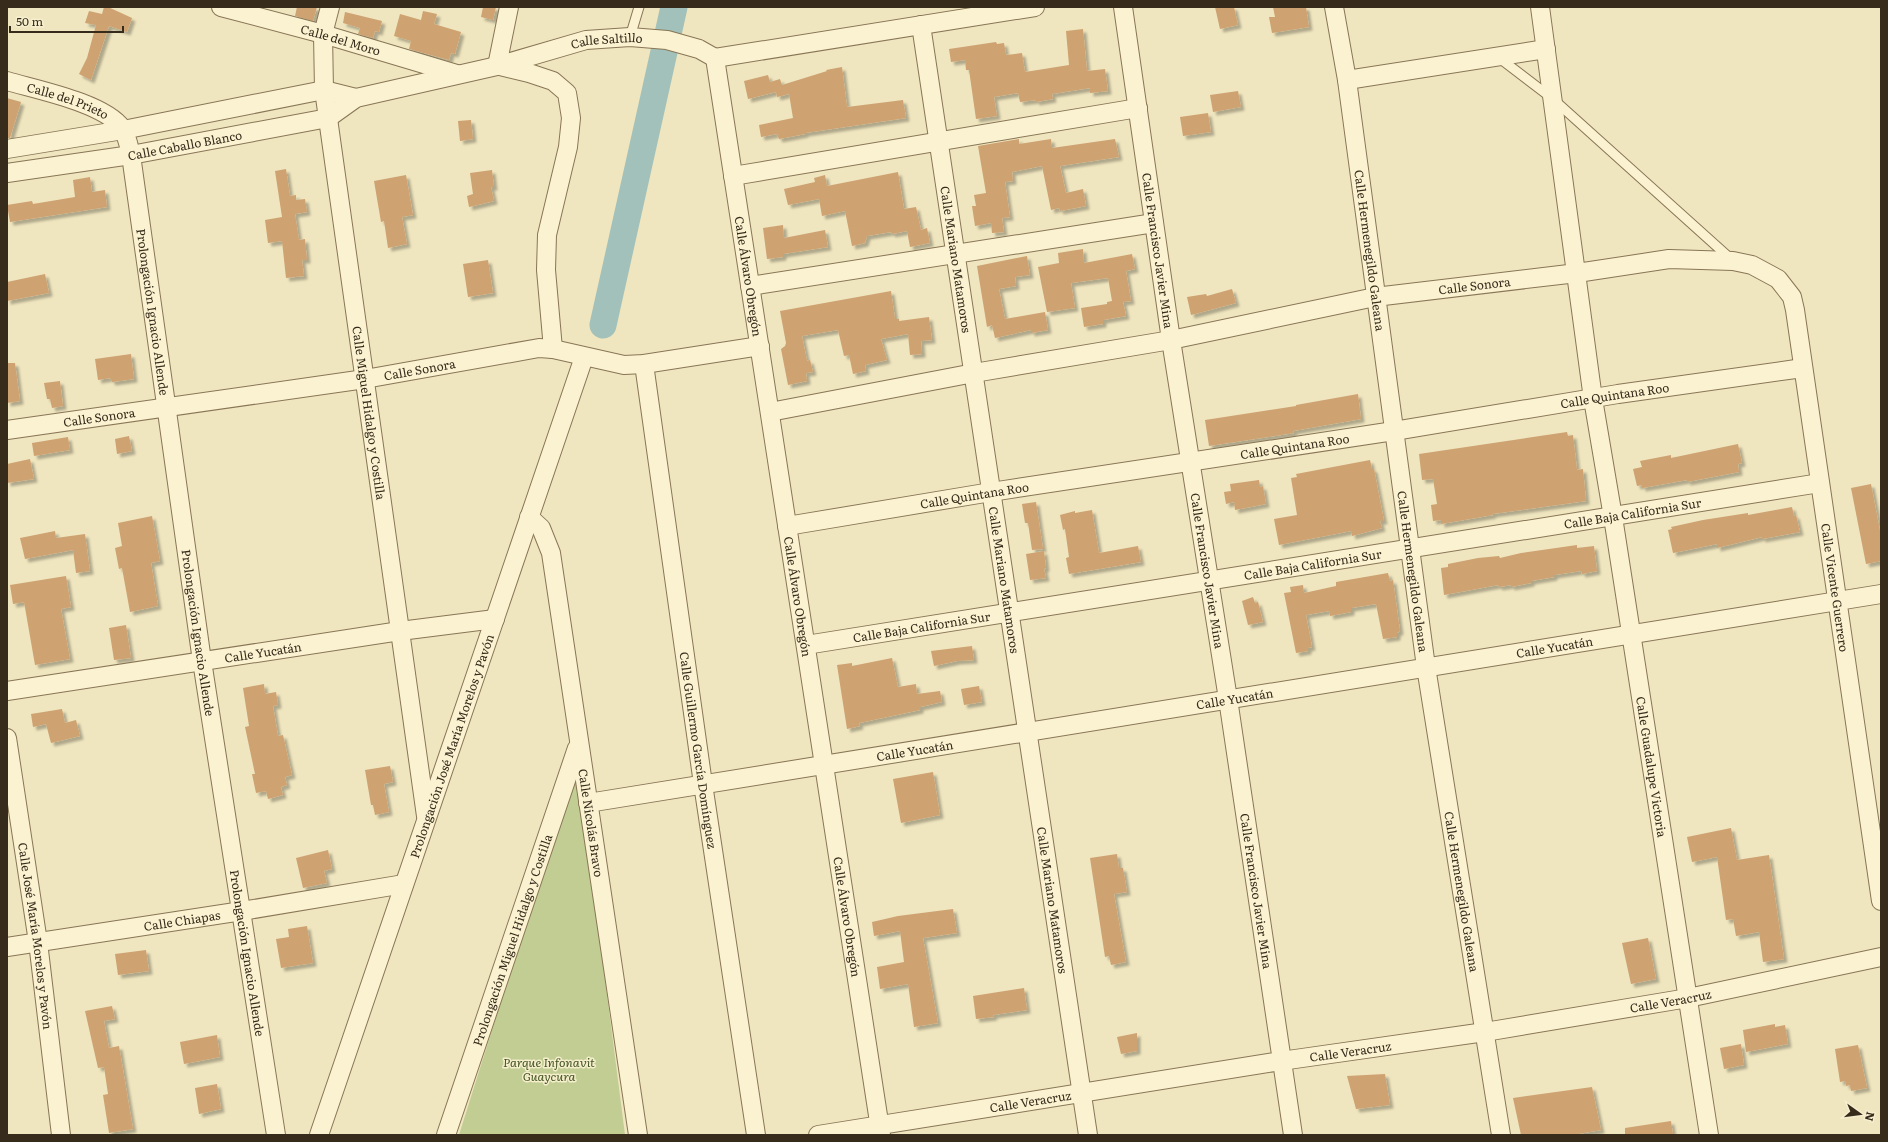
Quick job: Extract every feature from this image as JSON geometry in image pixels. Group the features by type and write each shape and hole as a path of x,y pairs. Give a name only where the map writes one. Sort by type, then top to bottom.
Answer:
{"street":[{"name":"Calle del Moro","path":"221,7 323,34 460,75"},
{"name":"Calle Miguel Hidalgo y Costilla","path":"330,7 323,34 324,90 426,820"},
{"path":"509,7 497,66 529,73 553,81 568,92 571,118 568,147 547,235 546,270 553,349"},
{"path":"715,58 1035,7"},
{"name":"Calle Francisco Javier Mina","path":"1123,7 1171,340 1228,699 1293,1135"},
{"name":"Calle Hermenegildo Galeana","path":"1334,7 1347,80 1426,667 1501,1135"},
{"name":"Calle Guadalupe Victoria","path":"1540,7 1593,399 1613,517 1630,635 1709,1135"},
{"name":"Calle Mariano Matamoros","path":"921,25 1088,1135"},
{"name":"Calle Saltillo","path":"497,66 586,40 630,37 667,40 699,49 715,58"},
{"path":"1347,80 1546,49"},
{"name":"Calle Álvaro Obregón","path":"715,58 880,1130"},
{"name":"Calle Caballo Blanco","path":"7,173 131,155 328,118 356,98 497,66"},
{"name":"Calle del Prieto","path":"7,81 88,106 111,116 123,130"},
{"name":"Calle Caballo Blanco","path":"7,150 123,130 324,90 356,98"},
{"path":"733,176 1138,108"},
{"name":"Prolongación Ignacio Allende","path":"123,130 131,155 202,661 276,1135"},
{"path":"750,286 1154,223"},
{"name":"Calle Sonora","path":"770,412 974,373 1171,340 1375,296 1577,273 1669,259 1733,261 1752,265 1778,279"},
{"name":"Calle Vicente Guerrero","path":"1778,279 1792,297 1795,310 1881,901"},
{"name":"Calle Sonora","path":"7,430 365,379 539,348 553,349 624,365 644,364 760,346"},
{"name":"Prolongación José María Morelos y Pavón","path":"319,1135 584,357"},
{"name":"Calle Guillermo García Domínguez","path":"644,364 703,784 756,1135"},
{"name":"Calle Quintana Roo","path":"787,526 992,492 1394,431 1618,394 1803,368"},
{"name":"Calle Baja California Sur","path":"806,645 1820,483"},
{"name":"Calle Nicolás Bravo","path":"529,517 541,528 551,553 578,744 638,1135"},
{"name":"Calle Yucatán","path":"588,803 1881,594"},
{"name":"Calle Yucatán","path":"7,691 400,631 495,619"},
{"name":"Calle José María Morelos y Pavón","path":"7,738 38,942 61,1135"},
{"name":"Prolongación Miguel Hidalgo y Costilla","path":"446,1135 578,744"},
{"name":"Calle Chiapas","path":"7,947 242,911 404,884"},
{"name":"Calle Veracruz","path":"818,1135 880,1130 1082,1094 1281,1061 1485,1032 1688,998 1881,957"}],"lane":[{"path":"630,37 639,7"},
{"path":"1497,57 1553,99 1733,261"}],"green space":[{"name":"Parque Infonavit Guaycura","path":"577,760 625,1135 459,1135"}],"building":[{"path":"104,7 108,7 132,18 127,32 109,26 91,80 79,74 87,58 96,25 85,23 89,11 102,14"},
{"path":"297,7 317,7 313,21 295,16"},
{"path":"483,7 496,7 493,20 481,17"},
{"path":"1215,7 1234,7 1238,25 1220,29"},
{"path":"1273,7 1306,7 1309,27 1272,33 1269,17 1275,17"},
{"path":"423,11 437,14 434,24 461,32 455,54 451,53 449,60 409,49 411,41 394,36 400,14 421,20"},
{"path":"345,12 382,21 379,32 375,31 373,38 358,34 360,28 343,23"},
{"path":"1083,29 1087,71 1105,69 1108,91 1090,93 1090,88 1052,94 1053,99 1036,102 1036,100 1020,102 1018,93 994,97 997,116 976,119 969,70 966,70 965,60 951,62 949,49 996,42 997,44 1004,43 1006,55 1022,53 1025,72 1069,65 1066,31"},
{"path":"842,67 847,107 903,100 906,118 805,133 779,139 777,134 761,137 759,125 793,118 789,94 777,97 776,92 748,99 744,81 768,75 770,82 780,79 782,85 827,71 826,70"},
{"path":"1238,91 1241,107 1213,112 1210,95"},
{"path":"7,98 21,102 10,138 7,138"},
{"path":"1208,113 1211,132 1183,136 1180,117"},
{"path":"471,120 473,139 460,141 458,121"},
{"path":"1019,139 1019,144 1051,139 1052,148 1115,139 1119,157 1060,166 1066,193 1083,189 1086,206 1060,211 1059,208 1051,210 1042,166 1012,172 1013,181 1005,182 1010,217 1002,218 1004,232 992,233 991,223 975,226 972,206 976,206 974,195 986,193 978,146"},
{"path":"286,169 290,196 296,195 296,200 305,199 307,212 295,214 299,240 305,239 307,260 302,260 304,276 286,278 282,241 268,243 265,220 282,217 275,171"},
{"path":"492,170 494,187 491,187 494,201 469,207 467,196 473,194 470,173"},
{"path":"898,172 904,209 916,207 921,230 927,228 930,243 910,247 907,231 867,236 865,243 852,246 845,211 822,216 819,199 788,205 784,189 815,182 814,178 825,175 827,186"},
{"path":"406,175 413,215 402,217 407,244 388,248 384,221 381,222 374,181"},
{"path":"90,177 92,192 105,190 107,207 10,222 7,205 32,201 33,204 75,197 73,180"},
{"path":"783,225 784,238 825,230 828,247 783,254 783,257 767,259 763,228"},
{"path":"1083,249 1084,263 1132,254 1135,269 1126,271 1131,301 1123,302 1126,316 1103,320 1103,324 1084,327 1081,308 1107,304 1107,302 1112,301 1108,278 1071,283 1075,308 1047,312 1038,267 1059,263 1058,253"},
{"path":"1027,256 1030,275 1015,277 1016,286 999,289 1005,319 1045,312 1048,330 1031,333 1031,330 995,338 992,325 987,327 977,266"},
{"path":"488,260 493,293 468,297 463,264"},
{"path":"45,274 49,293 7,301 7,282"},
{"path":"1232,289 1236,303 1191,315 1187,297 1206,294 1207,296"},
{"path":"891,291 895,319 899,319 899,321 929,317 932,340 921,341 922,354 910,355 908,334 881,339 887,360 865,365 866,371 853,374 849,355 844,356 838,330 802,336 807,361 810,360 813,372 806,373 807,381 788,385 781,349 786,343 780,311"},
{"path":"131,354 134,379 112,382 110,378 98,380 95,359"},
{"path":"7,363 15,363 20,401 7,403"},
{"path":"60,381 63,406 52,408 50,399 47,399 44,383"},
{"path":"1358,394 1361,419 1293,431 1294,433 1209,446 1205,420 1296,406"},
{"path":"1567,432 1568,436 1573,435 1577,470 1583,469 1586,501 1492,514 1493,515 1441,524 1441,520 1433,521 1431,505 1437,504 1433,479 1422,480 1419,454"},
{"path":"129,436 132,451 117,454 115,439"},
{"path":"68,437 70,450 34,456 32,443"},
{"path":"1738,444 1742,463 1738,464 1739,472 1687,482 1687,480 1642,488 1642,485 1637,486 1633,469 1642,467 1640,461 1671,455 1671,458"},
{"path":"30,459 34,479 7,483 7,464"},
{"path":"1370,460 1372,469 1374,469 1384,521 1380,521 1382,528 1352,536 1351,531 1279,545 1274,519 1297,515 1291,478 1297,477 1296,474"},
{"path":"1259,480 1260,487 1263,486 1266,504 1235,510 1234,502 1226,504 1224,492 1231,491 1230,484"},
{"path":"1871,484 1881,536 1881,561 1866,564 1851,488"},
{"path":"1036,502 1043,549 1032,550 1028,523 1025,523 1022,504"},
{"path":"1792,507 1794,516 1796,515 1800,532 1762,539 1762,537 1717,548 1717,544 1673,553 1668,530 1672,529 1671,527 1703,520 1748,513 1748,515"},
{"path":"1092,510 1099,553 1138,546 1141,562 1069,574 1066,558 1069,557 1065,529 1063,530 1060,515 1075,511 1075,513"},
{"path":"152,516 160,561 151,563 158,606 130,612 122,568 119,569 115,548 122,546 118,523"},
{"path":"55,531 56,538 85,534 90,571 76,573 73,550 25,559 20,538"},
{"path":"1577,545 1577,548 1594,546 1597,571 1582,574 1581,571 1554,575 1554,577 1531,581 1531,583 1511,587 1511,585 1499,587 1498,585 1444,595 1441,568 1448,567 1448,564 1478,558 1499,556 1500,558 1521,553"},
{"path":"1044,551 1046,568 1044,569 1046,578 1030,580 1026,554"},
{"path":"1388,573 1390,581 1393,580 1400,631 1397,633 1397,637 1383,639 1376,604 1351,608 1351,612 1330,616 1329,611 1306,615 1312,647 1308,648 1308,651 1296,653 1284,593 1291,592 1290,587 1303,585 1304,593 1336,586 1336,582"},
{"path":"66,576 71,607 61,609 70,659 35,665 24,602 13,604 10,585"},
{"path":"1253,597 1255,603 1258,602 1263,622 1248,625 1242,601"},
{"path":"126,625 131,658 114,660 109,628"},
{"path":"972,646 974,660 957,661 934,666 931,651"},
{"path":"892,658 898,687 916,684 917,694 940,691 942,702 920,707 920,710 859,723 860,726 847,729 837,665 852,663 852,666"},
{"path":"264,684 265,694 276,692 278,705 273,706 278,736 283,735 292,775 285,777 287,785 281,787 283,795 268,799 266,791 256,793 252,774 255,774 245,727 249,726 243,688"},
{"path":"979,686 982,702 964,705 961,689"},
{"path":"62,709 65,723 76,720 80,736 51,743 46,724 33,727 31,714"},
{"path":"390,766 393,782 384,784 389,812 375,815 373,805 371,805 365,770"},
{"path":"933,772 940,815 901,823 893,779"},
{"path":"1731,828 1737,860 1769,855 1784,959 1763,962 1759,932 1736,936 1733,919 1726,920 1717,857 1692,862 1687,837"},
{"path":"328,850 332,869 324,871 327,883 303,888 296,858"},
{"path":"1117,854 1119,868 1123,868 1127,892 1114,894 1126,962 1111,965 1109,956 1105,957 1090,858"},
{"path":"953,909 957,933 923,938 938,1023 914,1027 908,984 880,989 877,967 904,962 900,931 874,936 872,922 898,916"},
{"path":"307,926 313,963 281,968 276,939 289,937 288,929"},
{"path":"1648,938 1656,979 1631,984 1622,943"},
{"path":"146,950 149,971 118,975 115,954"},
{"path":"1024,988 1027,1010 976,1019 973,996"},
{"path":"112,1006 115,1019 104,1021 109,1048 119,1046 133,1129 109,1133 103,1095 108,1094 104,1067 98,1068 85,1011"},
{"path":"1775,1024 1775,1027 1785,1025 1788,1044 1746,1052 1743,1030"},
{"path":"1137,1033 1137,1051 1121,1054 1117,1037"},
{"path":"217,1035 220,1057 184,1064 180,1042"},
{"path":"1741,1044 1744,1065 1724,1069 1720,1048"},
{"path":"1858,1045 1867,1088 1851,1091 1850,1085 1846,1086 1845,1081 1840,1082 1835,1049"},
{"path":"1385,1074 1390,1105 1356,1109 1347,1076"},
{"path":"217,1084 221,1109 199,1114 195,1088"},
{"path":"1592,1087 1601,1130 1572,1135 1521,1135 1513,1098"},
{"path":"1671,1121 1673,1135 1625,1135 1625,1128"}],"waterway":[{"path":"603,325 674,7"}]}
